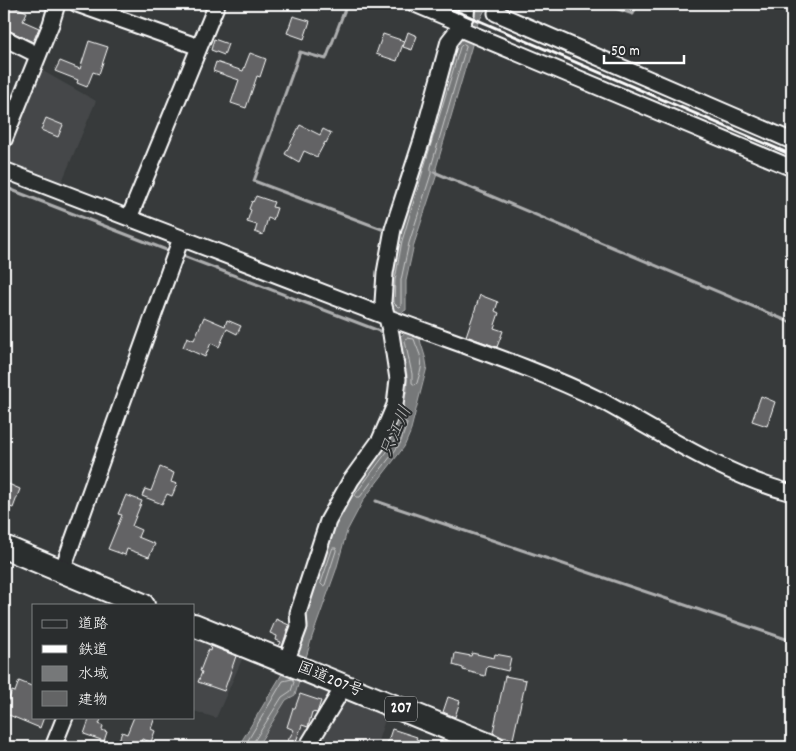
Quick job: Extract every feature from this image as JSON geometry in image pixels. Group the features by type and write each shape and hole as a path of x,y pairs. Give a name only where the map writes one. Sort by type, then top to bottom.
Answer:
{"highway":[{"path":"4,547 62,571 108,598 137,604"},
{"name":"国道207号","path":"195,625 492,747"}],"street":[{"path":"4,140 51,24 57,4"},
{"path":"77,4 199,47"},
{"path":"129,218 217,4"},
{"path":"415,4 453,20 467,31 792,168"},
{"path":"467,4 467,31"},
{"path":"498,4 496,13 792,140"},
{"path":"286,662 299,627 298,613 328,521 351,480 380,440 395,405 398,379 391,334 391,318 383,302 385,273 392,233 422,140 449,41 467,31"},
{"path":"4,38 38,55"},
{"path":"4,170 585,392 711,462 775,489 792,493"},
{"path":"62,571 181,238"},
{"path":"307,747 344,686"},
{"path":"53,747 65,718"}],"shaded area":[{"path":"41,70 96,101 61,184 5,164"},
{"path":"195,634 244,655 216,718 195,711"},
{"path":"298,674 388,711 376,747 337,747 307,738 301,747 254,747"}],"water":[{"path":"475,4 488,4 477,25 478,28 472,36 472,45 436,168 437,174 414,244 406,281 406,310 397,315 389,306 390,279 397,240 456,43 467,36 469,23 472,23 474,17"},
{"name":"只江川","path":"405,333 419,335 427,367 410,433 404,447 364,499 347,531 295,695 286,700 257,747 238,747 282,674 288,675 334,525 352,489 391,438 407,390 407,375 399,337"}],"building":[{"path":"4,4 27,12 23,21 39,28 33,42 4,29"},
{"path":"293,16 310,21 304,39 287,33"},
{"path":"408,32 417,36 412,50 403,47"},
{"path":"383,34 404,41 397,61 376,54"},
{"path":"214,39 228,44 224,55 211,50"},
{"path":"89,41 108,47 99,74 93,72 87,87 77,83 78,80 55,71 60,61 80,69"},
{"path":"250,53 266,59 260,77 257,76 246,108 231,103 239,80 213,71 216,62 243,71"},
{"path":"46,118 63,125 58,137 41,130"},
{"path":"300,125 320,135 323,129 331,133 317,157 304,151 299,162 285,154"},
{"path":"256,196 274,202 272,207 277,208 273,220 268,218 263,235 255,232 257,225 247,222 251,210 249,209"},
{"path":"480,295 498,302 495,311 499,313 494,328 503,331 497,347 466,336"},
{"path":"204,317 225,326 227,320 241,326 237,334 227,329 219,347 211,343 205,357 183,347 187,337 194,340"},
{"path":"761,396 775,402 767,426 752,421"},
{"path":"160,467 174,473 171,482 177,484 172,496 167,494 162,504 142,496 145,489 151,491"},
{"path":"4,482 20,489 13,508 4,505"},
{"path":"126,495 142,501 132,526 141,530 138,537 155,544 149,557 127,549 125,555 108,549 122,515 118,514"},
{"path":"276,619 289,625 282,647 279,646 281,642 276,640 277,636 270,633"},
{"path":"211,646 236,656 224,691 198,682 202,672 200,671"},
{"path":"455,653 471,656 472,653 494,658 495,654 511,657 508,671 487,666 485,676 453,665"},
{"path":"505,676 526,680 513,739 501,737 493,732"},
{"path":"19,681 32,686 32,718 44,718 40,728 4,713 12,691 15,692"},
{"path":"300,694 321,701 317,713 312,712 308,727 302,725 294,747 284,747 294,730 287,727"},
{"path":"448,697 460,701 455,717 443,712"},
{"path":"90,718 102,718 99,724 103,726 102,730 107,732 104,741 84,734"},
{"path":"134,718 155,718 151,729 155,731 151,742 142,739 139,747 119,740 122,732 127,734"},
{"path":"392,729 435,745 434,747 396,747 387,744"}],"waterway":[{"path":"347,4 326,59 300,52 254,181 387,231"},
{"path":"603,4 633,14 637,4"},
{"path":"434,172 792,323"},
{"path":"4,187 169,251"},
{"path":"183,256 382,332"},
{"path":"376,501 792,641"}],"railway":[{"path":"440,4 792,155"}]}
